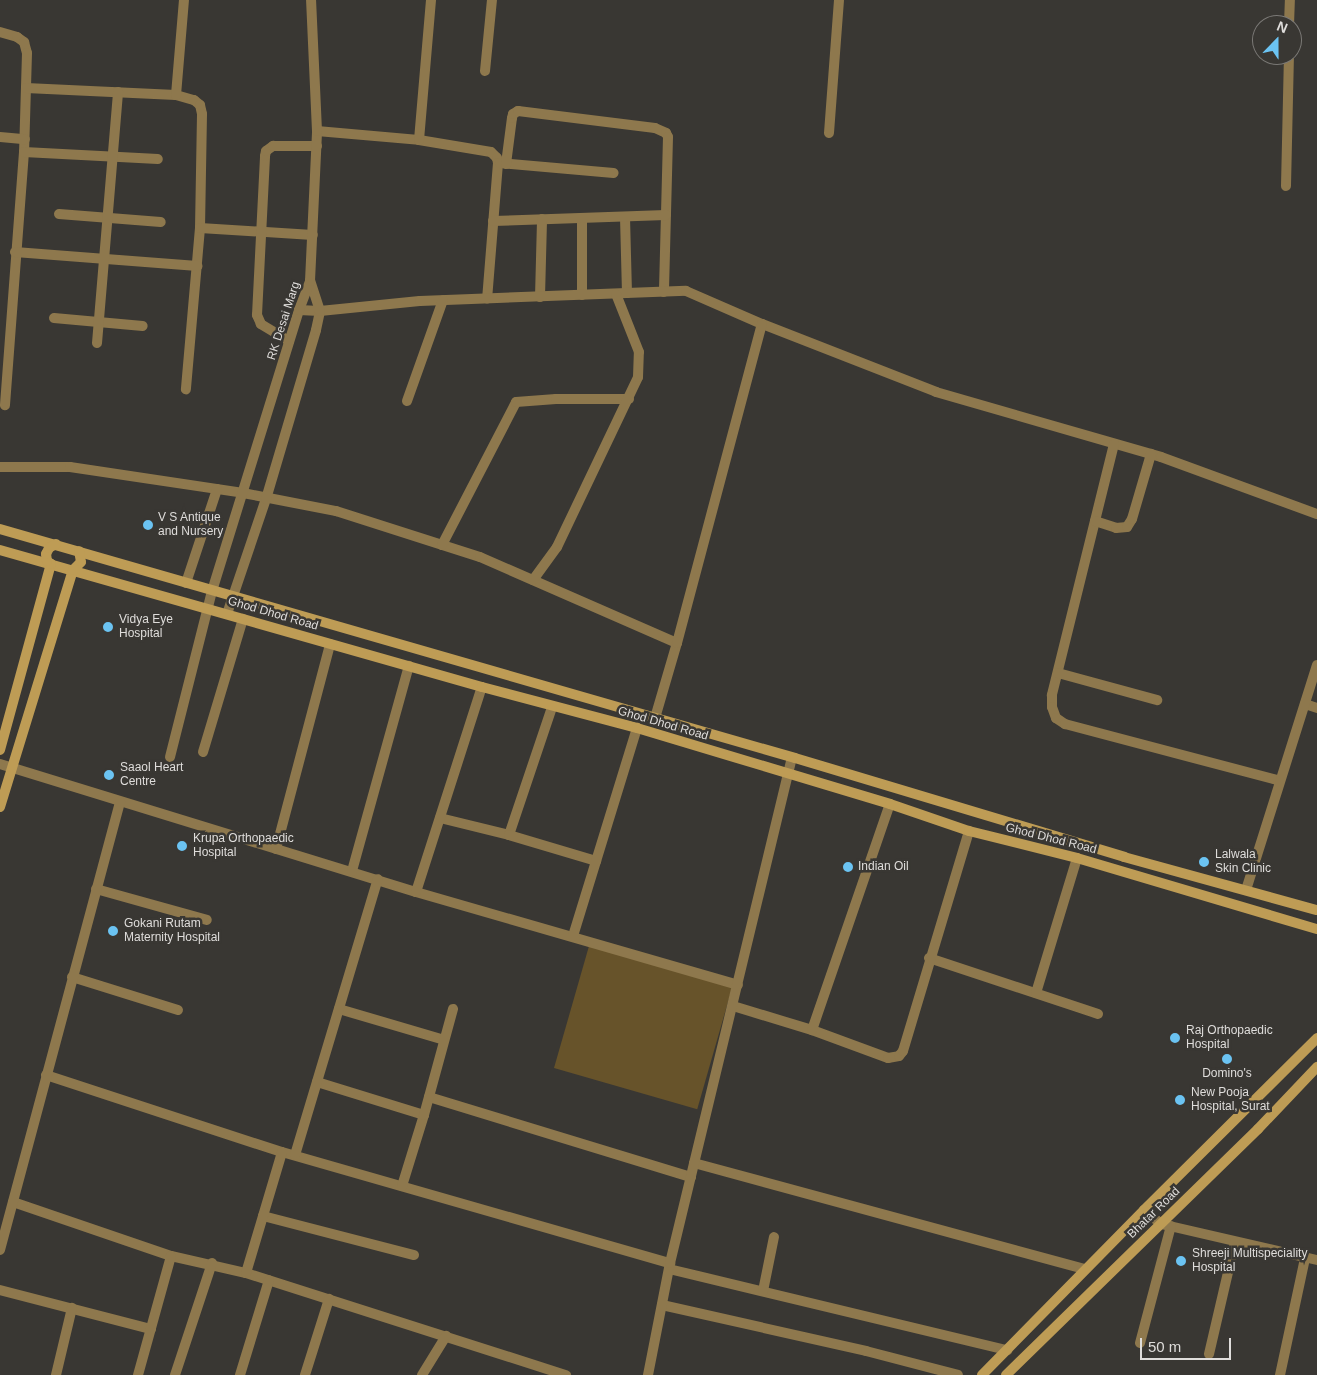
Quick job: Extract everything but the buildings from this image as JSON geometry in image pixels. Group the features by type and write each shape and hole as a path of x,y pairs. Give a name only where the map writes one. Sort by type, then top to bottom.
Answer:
{"main road":[{"path":"0,529 56,544 232,598 792,757 1124,857 1317,910"},
{"path":"0,750 51,564 47,561 46,554 49,548 56,544"},
{"name":"Ghod Dhod Road","path":"0,550 552,707 637,728 890,804 968,831 1077,858 1317,929"},
{"path":"0,807 73,570 81,562 79,552"},
{"path":"982,1375 1317,1038"},
{"name":"Bhatar Road","path":"1006,1375 1166,1225 1317,1067"}],"street":[{"path":"176,95 184,0"},
{"name":"RK Desai Marg","path":"170,757 212,591 299,310 310,281 317,132 311,0"},
{"path":"419,140 431,0"},
{"path":"485,71 492,0"},
{"path":"829,133 840,0"},
{"path":"1289,15 1290,0"},
{"path":"0,32 18,37 27,47 25,139 5,405"},
{"path":"1286,186 1288,65"},
{"path":"26,88 176,95 194,100 200,104 202,114 200,228 186,389"},
{"path":"97,343 118,92"},
{"path":"487,298 493,221 502,164 513,114 518,111 656,128 666,133 668,137 664,292"},
{"path":"317,132 419,140 484,149 491,152 502,164 614,173"},
{"path":"0,137 25,139"},
{"path":"289,342 261,324 258,319 266,151 273,146 316,146"},
{"path":"24,152 158,159"},
{"path":"59,214 161,222"},
{"path":"493,221 666,215"},
{"path":"533,580 557,547 638,377 640,360 621,294 625,217"},
{"path":"582,218 582,295"},
{"path":"540,297 542,219"},
{"path":"200,228 312,234"},
{"path":"15,252 197,266"},
{"path":"227,614 266,499 320,311 310,281"},
{"path":"299,310 320,311 443,300 686,291 762,324 936,392 1151,454 1317,514"},
{"path":"407,401 443,300"},
{"path":"54,318 143,326"},
{"path":"655,718 677,643 762,324"},
{"path":"442,545 516,402 556,399 629,399"},
{"path":"1114,444 1052,694 1052,707 1056,718 1065,724 1280,781"},
{"path":"1095,521 1116,528 1127,527 1132,519 1151,454"},
{"path":"0,467 70,467 243,493 266,499 336,511 480,557 677,643"},
{"path":"186,583 217,489"},
{"path":"203,752 243,619"},
{"path":"276,849 330,644"},
{"path":"1246,890 1317,665"},
{"path":"352,871 409,666"},
{"path":"1058,673 1157,700"},
{"path":"416,892 482,687"},
{"path":"1304,704 1317,708"},
{"path":"509,835 552,707"},
{"path":"572,936 637,728"},
{"path":"648,1375 669,1266 792,757"},
{"path":"0,764 416,892 738,985"},
{"path":"0,1250 120,802"},
{"path":"812,1030 890,804"},
{"path":"440,818 509,835 596,862"},
{"path":"733,1006 812,1030 888,1058 899,1056 903,1051 968,831"},
{"path":"1036,993 1077,858"},
{"path":"295,1155 378,879"},
{"path":"96,888 207,920"},
{"path":"930,958 1098,1014"},
{"path":"72,977 178,1010"},
{"path":"402,1186 424,1116 453,1008"},
{"path":"339,1009 444,1040"},
{"path":"46,1074 282,1152 669,1266 763,1291 1007,1350"},
{"path":"317,1082 424,1116"},
{"path":"429,1097 691,1177"},
{"path":"246,1273 282,1152"},
{"path":"694,1163 1086,1269"},
{"path":"13,1202 171,1256 212,1263 246,1273 566,1375"},
{"path":"1144,1210 1166,1225 1317,1260"},
{"path":"263,1216 414,1255"},
{"path":"1140,1343 1166,1225"},
{"path":"763,1291 774,1236"},
{"path":"1209,1354 1235,1242"},
{"path":"138,1375 171,1256"},
{"path":"1280,1375 1305,1258"},
{"path":"175,1375 212,1263"},
{"path":"240,1375 269,1280"},
{"path":"0,1290 151,1329"},
{"path":"305,1375 329,1299"},
{"path":"662,1305 866,1351 958,1375"},
{"path":"56,1375 72,1308"},
{"path":"422,1375 446,1336"}],"shaded area":[{"path":"589,946 732,987 697,1109 554,1068"}],"place":[{"name":"V S Antique and Nursery","path":"148,525"},
{"name":"Vidya Eye Hospital","path":"108,627"},
{"name":"Saaol Heart Centre","path":"109,775"},
{"name":"Krupa Orthopaedic Hospital","path":"182,846"},
{"name":"Lalwala Skin Clinic","path":"1204,862"},
{"name":"Indian Oil","path":"848,867"},
{"name":"Gokani Rutam Maternity Hospital","path":"113,931"},
{"name":"Raj Orthopaedic Hospital","path":"1175,1038"},
{"name":"Domino's","path":"1227,1059"},
{"name":"New Pooja Hospital, Surat","path":"1180,1100"},
{"name":"Shreeji Multispeciality Hospital","path":"1181,1261"}]}
